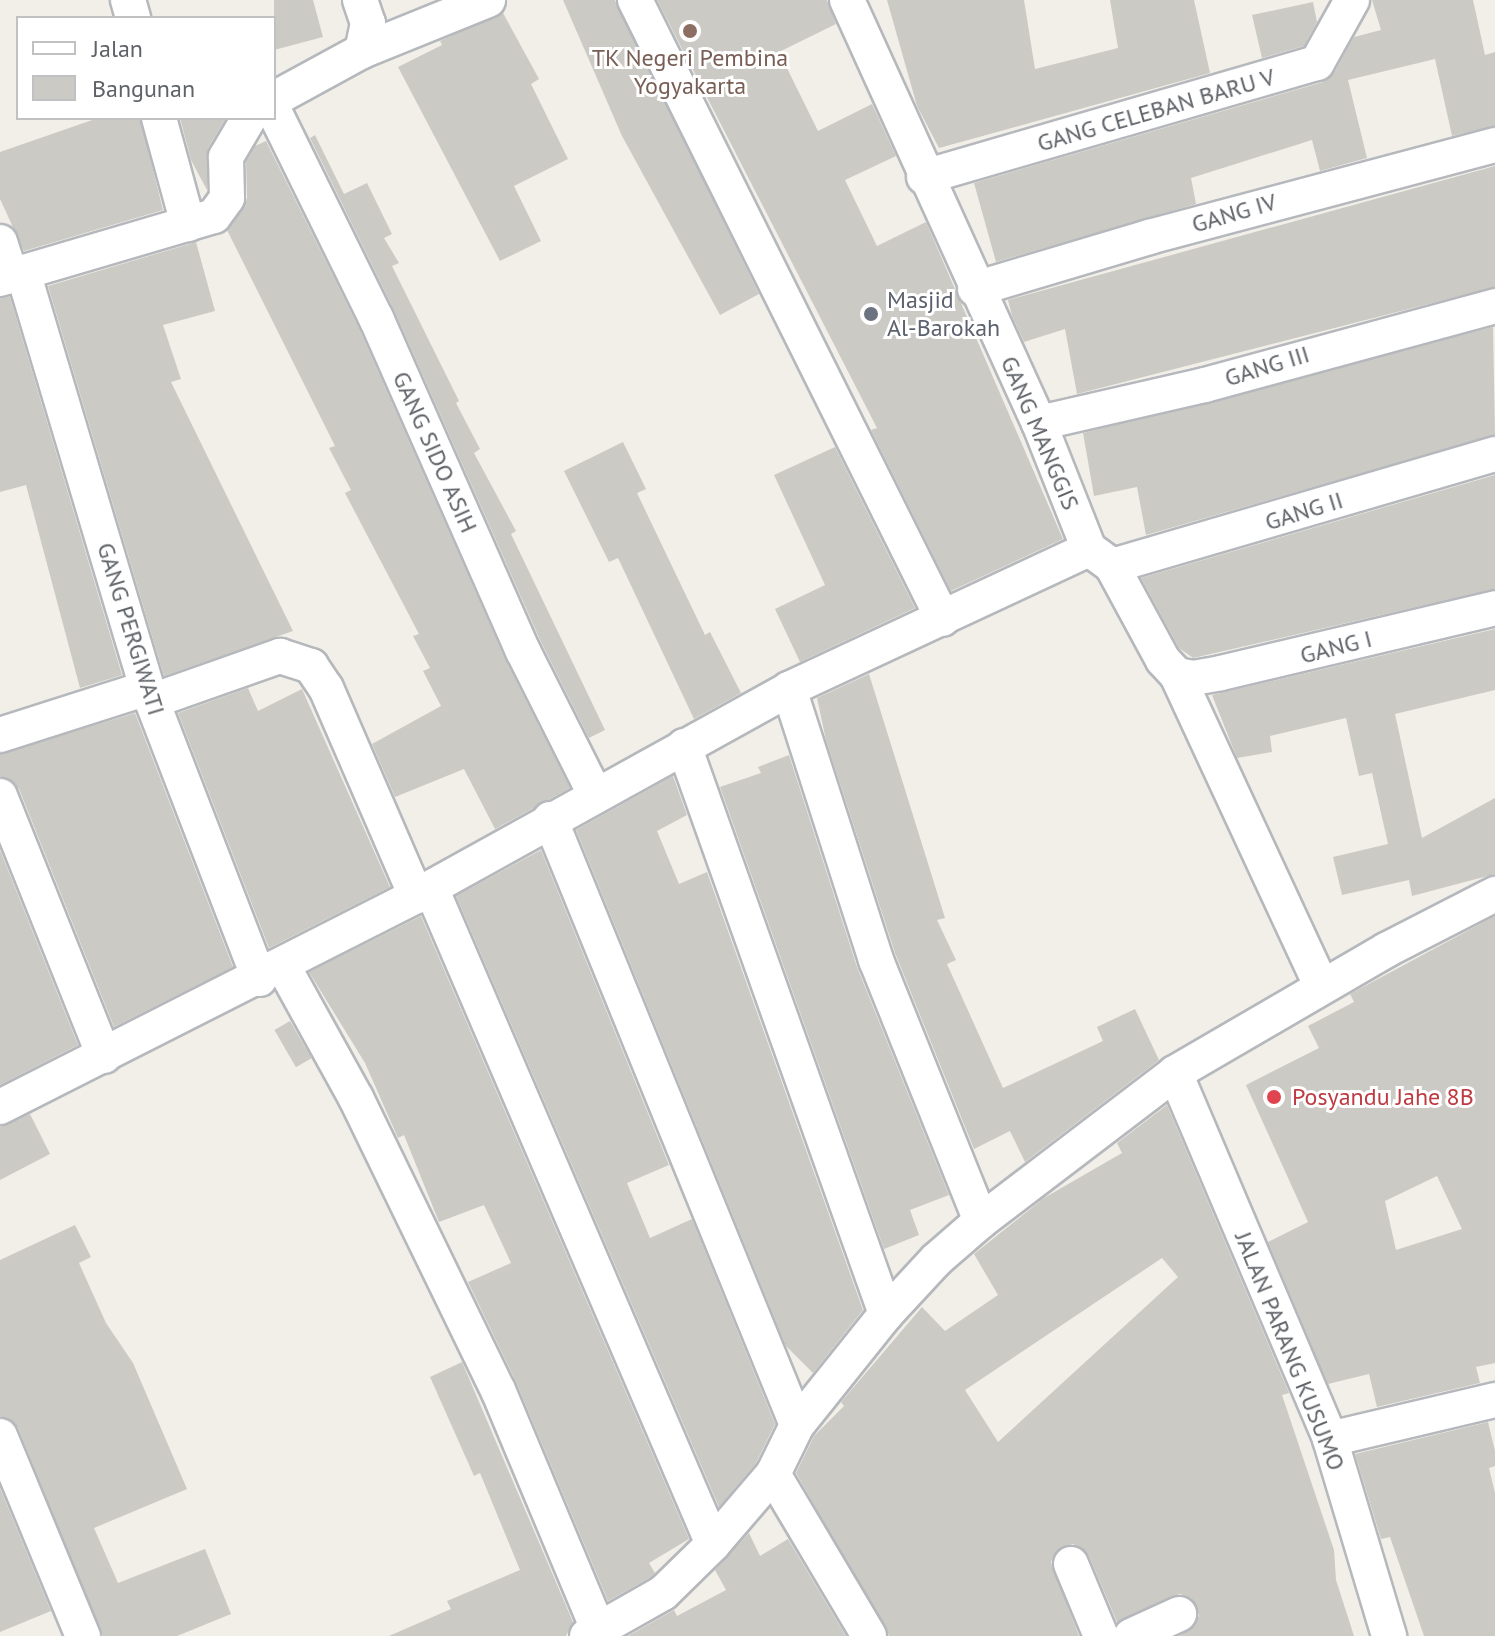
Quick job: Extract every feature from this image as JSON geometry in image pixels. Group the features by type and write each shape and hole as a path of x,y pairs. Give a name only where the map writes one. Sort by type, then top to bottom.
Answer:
{"street":[{"path":"360,0 368,23 362,51"},
{"path":"276,98 362,51 488,0"},
{"path":"635,0 943,619"},
{"name":"GANG MANGGIS","path":"847,0 924,177 1101,558 1163,660 1177,675 1322,987"},
{"name":"GANG CELEBAN BARU V","path":"924,177 1317,63 1352,0"},
{"name":"GANG SIDO ASIH","path":"276,115 376,318 523,651 595,794"},
{"path":"160,120 188,224"},
{"path":"11,276 188,224 224,208 226,157 248,120"},
{"name":"GANG IV","path":"975,289 1307,193 1495,145"},
{"name":"GANG PERGIWATI","path":"0,242 150,694 271,973 356,1098 498,1390 595,1634"},
{"name":"GANG III","path":"1039,423 1205,385 1495,306"},
{"name":"GANG II","path":"0,1107 271,973 424,892 550,819 789,689 943,619 1101,558 1495,454"},
{"name":"GANG I","path":"1177,675 1193,678 1221,673 1495,608"},
{"path":"0,735 280,656 311,666 326,688 424,892 713,1544"},
{"path":"789,689 876,960 981,1221"},
{"path":"684,746 886,1314"},
{"path":"0,796 104,1056"},
{"path":"550,819 797,1425"},
{"path":"595,1634 663,1593 713,1544 773,1474 797,1425 886,1314 936,1260 981,1221 1175,1073 1322,987 1495,894"},
{"name":"JALAN PARANG KUSUMO","path":"1175,1073 1330,1439 1389,1636"},
{"path":"1330,1439 1495,1400"},
{"path":"0,1436 83,1636"},
{"path":"773,1474 869,1636"},
{"path":"1071,1564 1101,1636"},
{"path":"1131,1636 1179,1614"}],"building":[{"path":"274,0 313,0 323,37 276,49"},
{"path":"563,0 615,0 759,294 720,315 622,136"},
{"path":"657,0 827,0 836,24 779,52 818,131 872,104 896,156 845,180 877,246 926,222 1063,539 951,591 871,430 877,428"},
{"path":"887,0 1024,0 1035,69 1118,48 1110,0 1194,0 1210,73 939,148 917,106"},
{"path":"1372,0 1473,0 1485,55 1495,52 1495,126 1452,136 1435,59 1348,80 1367,158 1320,171 1312,140 1191,178 1196,204 996,262 974,183 1323,82 1334,73 1354,37 1381,30"},
{"path":"1313,2 1317,22 1304,46 1262,58 1252,15"},
{"path":"503,13 539,79 531,84 568,159 514,186 541,241 500,261 398,67 442,45 440,41"},
{"path":"92,120 140,120 163,210 24,251 0,199 0,152"},
{"path":"181,120 225,120 208,148 207,190 191,160"},
{"path":"315,135 344,194 367,183 392,234 384,238 399,263 392,266 459,401 456,403 480,449 474,453 516,531 511,534 605,730 589,738 541,642 394,310 310,138"},
{"path":"266,141 358,326 505,659 570,788 495,829 464,769 395,797 372,744 441,706 423,671 430,668 413,636 419,634 345,493 351,490 329,448 335,446 227,230 247,198 246,162 255,146"},
{"path":"1495,166 1495,287 1077,394 1065,329 1024,342 1012,316 1008,300"},
{"path":"196,242 215,311 163,325 181,379 171,382 293,631 164,676 48,286"},
{"path":"10,297 122,675 80,688 26,485 0,492 0,298"},
{"path":"1493,327 1495,435 1146,535 1137,487 1094,496 1083,433"},
{"path":"623,442 646,489 637,493 705,635 710,632 741,693 694,719 618,558 609,562 564,471"},
{"path":"835,447 915,608 800,662 775,609 825,585 774,475"},
{"path":"1495,475 1495,589 1193,658 1179,648 1141,578"},
{"path":"1495,629 1495,690 1395,714 1422,838 1495,798 1495,874 1412,896 1409,880 1342,895 1333,857 1388,844 1372,773 1359,776 1346,718 1270,736 1272,752 1237,758 1212,695"},
{"path":"869,674 945,918 937,920 956,960 947,964 1003,1088 1103,1041 1097,1027 1135,1009 1159,1060 1025,1162 1010,1131 974,1149 895,953 826,740 817,698"},
{"path":"248,688 258,711 302,689 390,887 269,948 178,713"},
{"path":"135,713 233,967 114,1027 19,789 0,776 0,754"},
{"path":"789,755 857,967 949,1195 910,1210 919,1235 884,1249 720,787 761,773 758,767"},
{"path":"673,776 687,815 657,831 679,884 707,872 863,1310 813,1373 786,1346 576,830"},
{"path":"0,850 78,1045 0,1085"},
{"path":"541,850 669,1165 627,1183 650,1238 692,1219 775,1424 756,1463 719,1507 456,896"},
{"path":"421,916 689,1539 649,1563 655,1573 651,1577 608,1601 516,1382 468,1282 511,1263 484,1205 439,1222 404,1135 398,1138 365,1063 309,972"},
{"path":"1495,916 1495,1363 1476,1367 1480,1383 1377,1407 1369,1374 1328,1384 1268,1242 1308,1222 1246,1085 1319,1048 1308,1026 1354,1002 1350,994","holes":["1437,1176 1462,1229 1396,1250 1385,1201"]},
{"path":"290,1021 311,1058 296,1067 274,1030"},
{"path":"1167,1105 1289,1393 1282,1395 1334,1550 1336,1580 1354,1636 1179,1636 1195,1626 1199,1615 1191,1598 1180,1594 1117,1622 1089,1556 1073,1544 1056,1551 1051,1562 1079,1636 889,1636 796,1473 814,1436 844,1406 841,1402 922,1307 945,1331 998,1295 974,1254 1044,1198 1122,1153 1117,1143","holes":["1162,1258 1178,1277 998,1442 965,1390"]},
{"path":"30,1114 50,1154 0,1180 0,1127"},
{"path":"75,1225 91,1257 79,1263 106,1323 133,1363 187,1489 94,1528 118,1583 205,1549 231,1614 177,1636 103,1636 18,1428 0,1416 0,1260"},
{"path":"462,1362 573,1622 566,1636 389,1636 451,1609 447,1601 520,1570 480,1473 474,1476 430,1377"},
{"path":"1488,1422 1495,1451 1495,1466 1489,1468 1495,1493 1495,1636 1424,1636 1390,1537 1381,1539 1355,1454"},
{"path":"0,1488 51,1611 0,1632"},
{"path":"749,1533 760,1556 788,1539 846,1636 628,1636 674,1610 677,1616 726,1590 715,1570"}],"place":[{"name":"TK Negeri Pembina Yogyakarta","path":"690,31"},
{"name":"Masjid Al-Barokah","path":"871,314"},
{"name":"Posyandu Jahe 8B","path":"1274,1097"}]}
